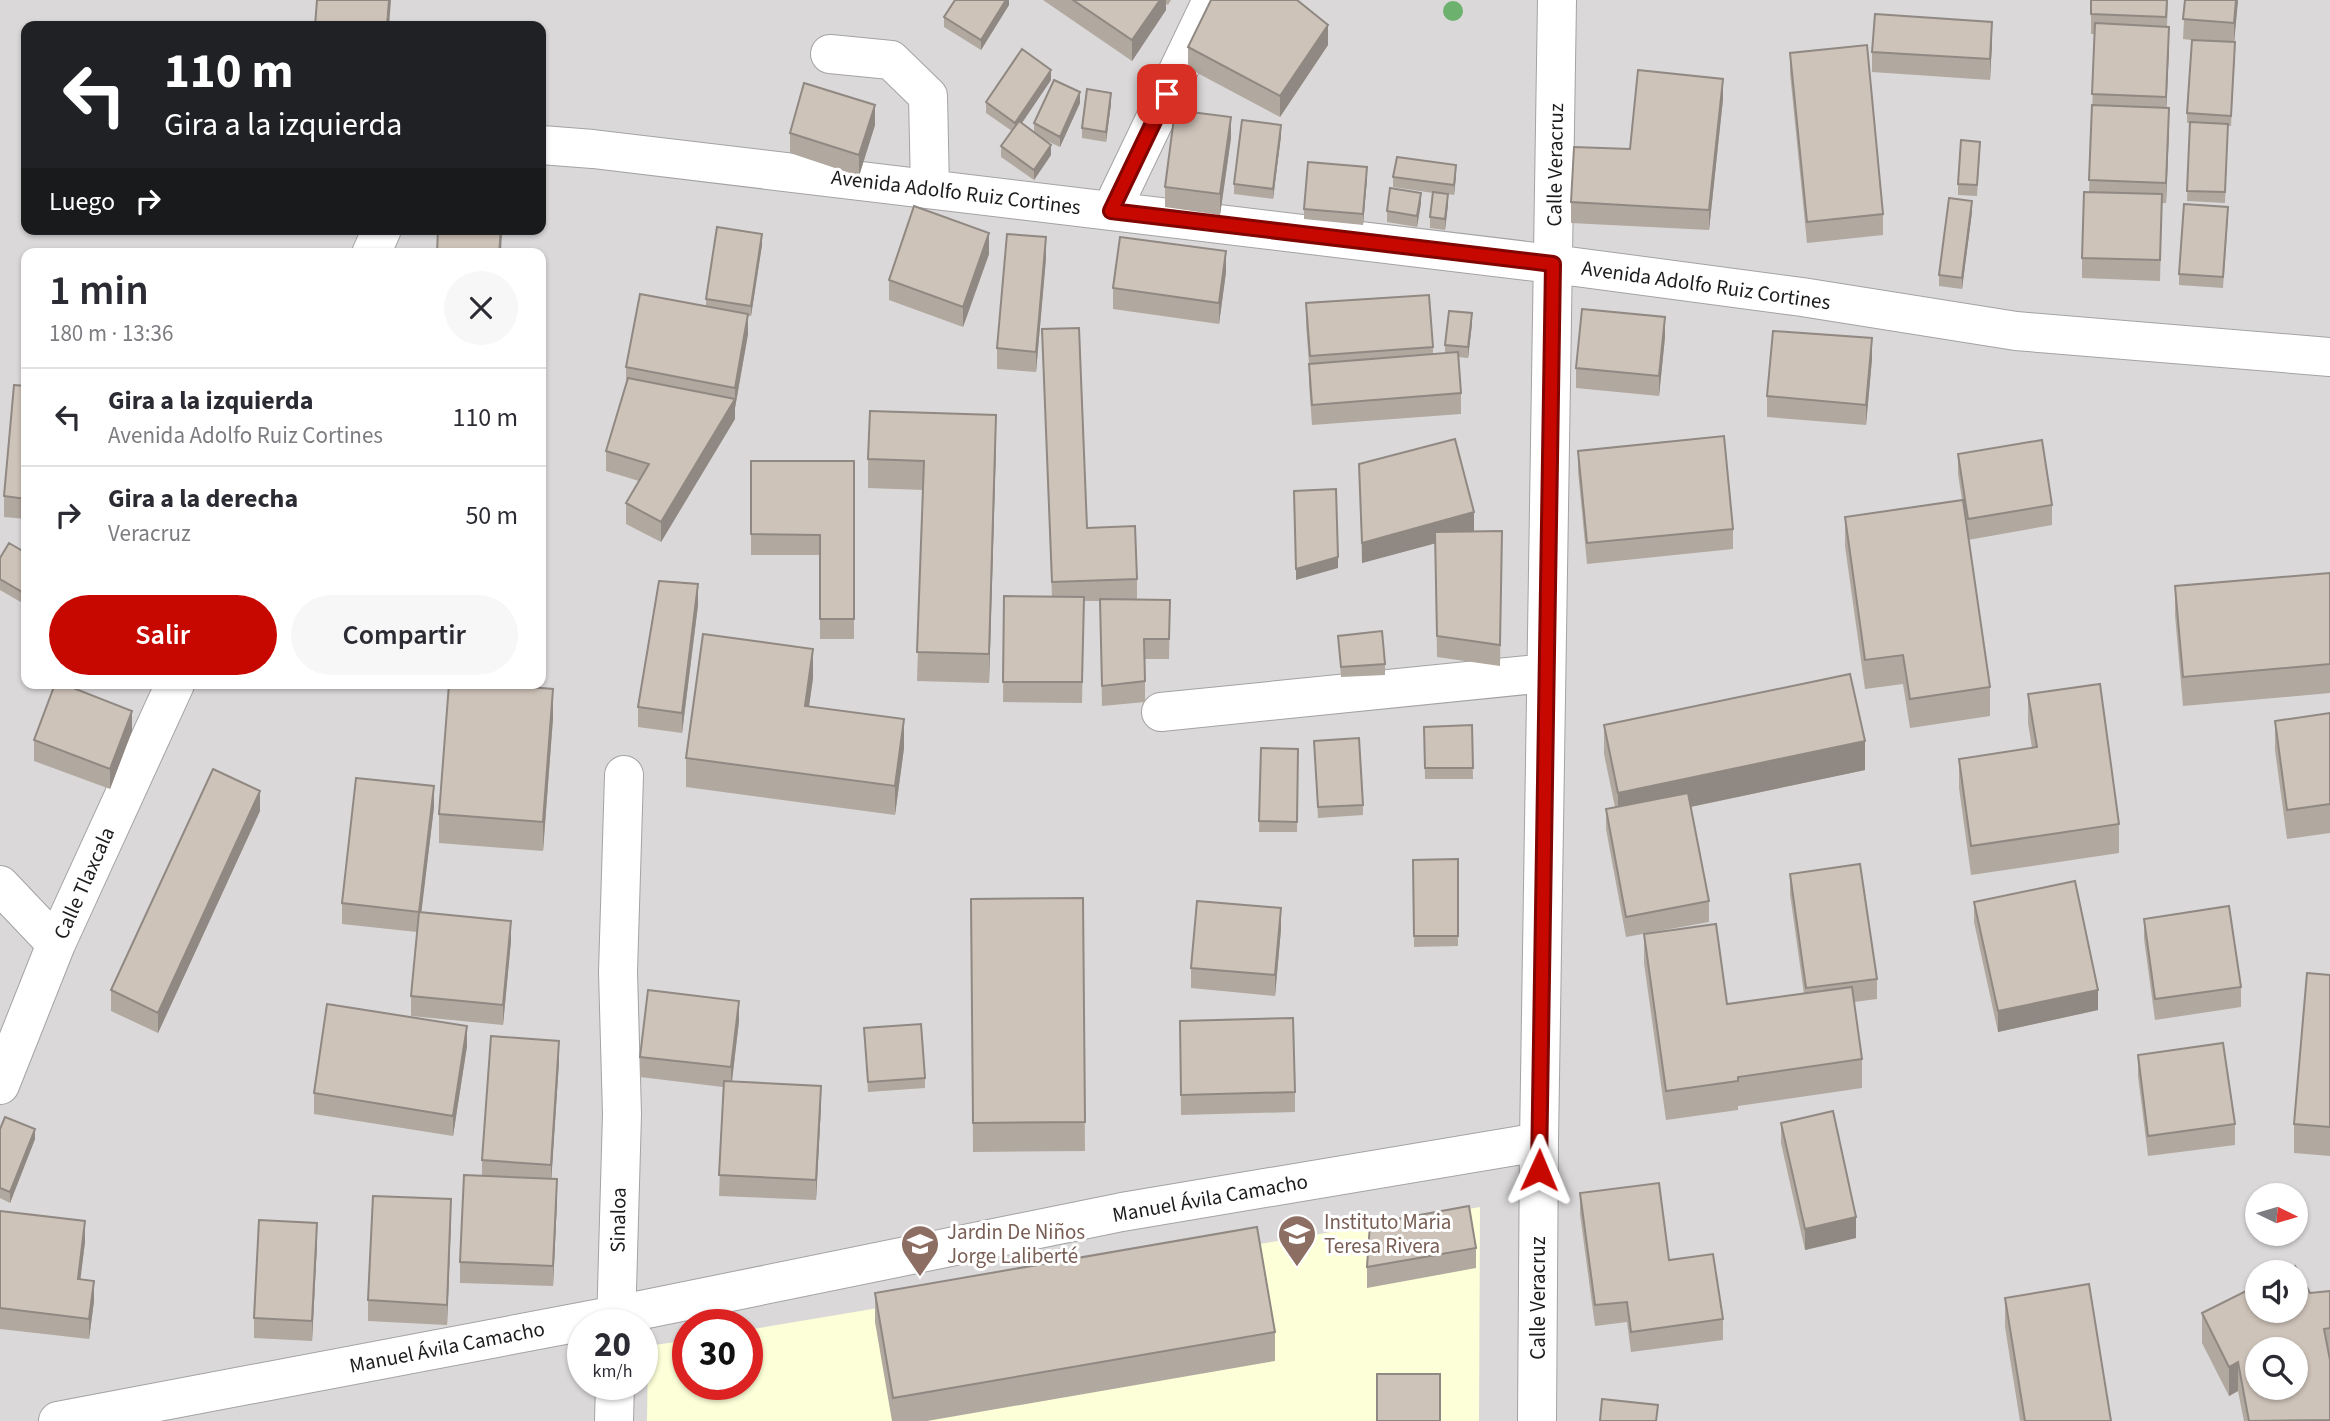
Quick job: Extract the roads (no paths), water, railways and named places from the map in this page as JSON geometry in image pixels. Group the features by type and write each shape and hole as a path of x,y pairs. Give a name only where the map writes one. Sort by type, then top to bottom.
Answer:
{"street":[{"path":"1111,211 1212,0"},
{"name":"Calle Veracruz","path":"1537,1421 1557,0"},
{"path":"830,54 891,60 928,96 930,189"},
{"name":"Avenida Adolfo Ruiz Cortines","path":"546,145 1553,264 1802,297 2016,331 2330,357"},
{"path":"1161,712 1546,673"},
{"name":"Calle Tlaxcala","path":"0,1085 56,944 173,689"},
{"name":"Sinaloa","path":"616,1309 622,1114 618,972 624,775"},
{"path":"0,885 56,944"},
{"name":"Manuel Ávila Camacho","path":"658,1311 1122,1212 1539,1142"},
{"name":"Manuel Ávila Camacho","path":"58,1421 567,1329"},
{"path":"614,1421 615,1400"}],"place":[{"name":"Instituto Maria Teresa Rivera","path":"1297,1268"},
{"name":"Jardin De Niños Jorge Laliberté","path":"920,1278"}]}
